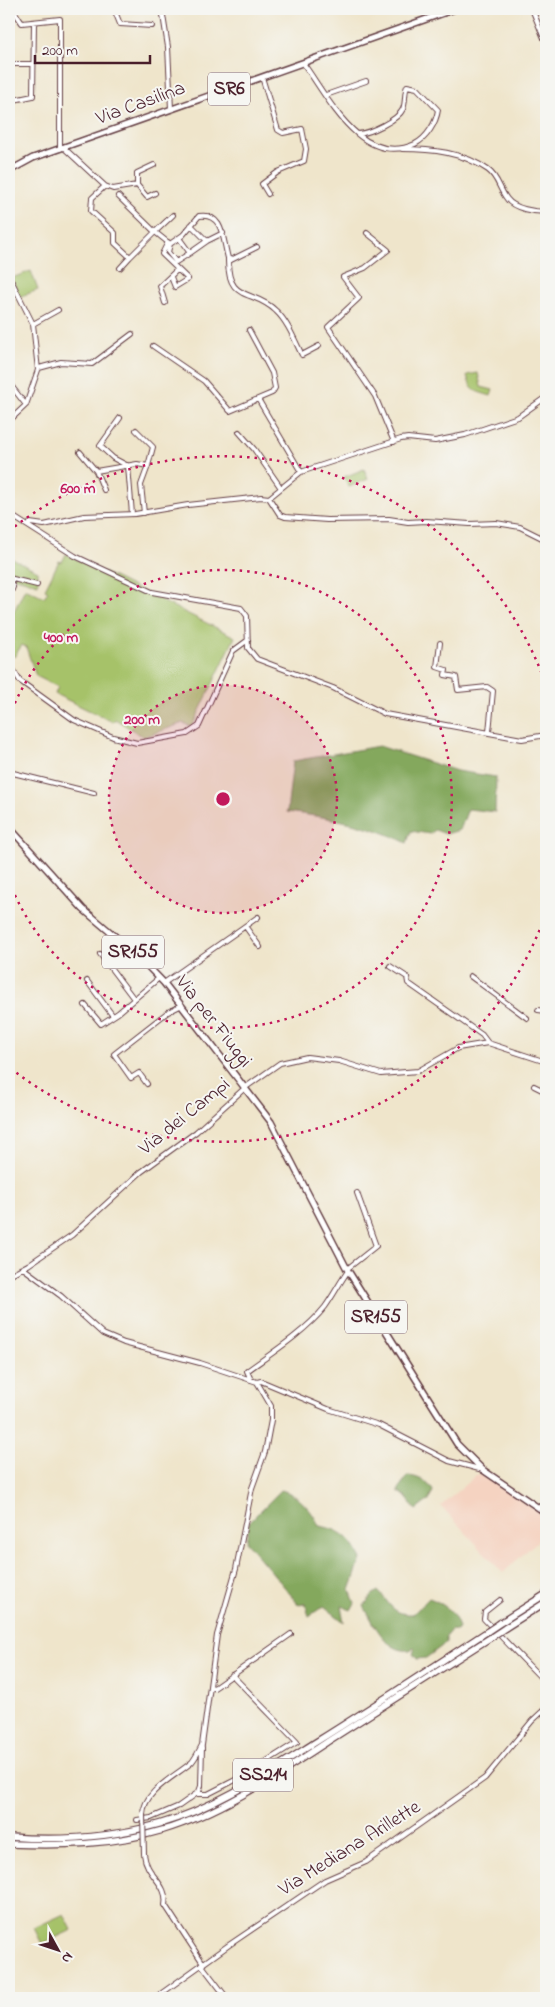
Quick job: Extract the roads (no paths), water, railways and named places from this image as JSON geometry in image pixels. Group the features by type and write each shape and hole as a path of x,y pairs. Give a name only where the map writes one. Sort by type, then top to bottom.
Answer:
{"highway":[{"name":"SS214","path":"9,1837 54,1840 101,1837 160,1824 217,1801 280,1765 546,1594"},
{"name":"SS214","path":"9,1844 85,1844 139,1836 163,1830 191,1819 221,1805 284,1770 546,1602"}],"main road":[{"name":"Via Casilina","path":"9,171 33,158 453,9"},
{"name":"Via per Fiuggi","path":"9,826 83,909 164,983 246,1087"},
{"name":"SR155","path":"246,1087 271,1122 347,1270 456,1444 483,1470 546,1510"}],"street":[{"path":"114,9 120,24 152,26"},
{"path":"162,9 168,47 171,109"},
{"path":"532,9 546,43"},
{"path":"542,9 546,21"},
{"path":"9,11 16,14 22,23 60,19 62,148 105,186 113,189 137,185"},
{"path":"9,101 33,96 34,22"},
{"path":"303,63 340,118 377,147 396,147 450,153 466,158 493,174 510,202 532,211 546,212"},
{"path":"9,64 33,64"},
{"path":"262,77 278,130 283,133 302,129 306,149 304,161 278,172 262,184 268,194"},
{"path":"326,96 366,81"},
{"path":"358,134 368,133 399,115 404,108 404,94 408,86 416,88 438,110 437,119 426,135 417,143 396,147"},
{"path":"154,165 137,173 137,185 147,197 156,193"},
{"path":"105,186 92,198 91,211 115,233 116,243 130,257"},
{"path":"118,196 169,243"},
{"path":"120,268 173,215"},
{"path":"171,277 175,287 185,282 188,278 162,254 169,243 179,238 199,216 204,215 217,223 223,233 229,276 234,288 276,311 302,355 319,346"},
{"path":"191,225 207,241"},
{"path":"169,243 168,250 176,262 207,241 223,233"},
{"path":"367,233 388,250 365,268 343,277 360,298 328,327 375,396 394,442"},
{"path":"179,238 190,253"},
{"path":"228,258 231,260 243,256 257,247"},
{"path":"165,303 160,286 178,269"},
{"path":"9,421 26,405 39,368 33,324 11,280"},
{"path":"33,324 58,310"},
{"path":"153,346 204,380 230,411 272,393 275,385 272,373 249,330"},
{"path":"39,368 61,362 86,366 92,364 132,334"},
{"path":"9,383 26,405"},
{"path":"24,522 44,525 84,516 144,513 188,505 261,497 269,498 301,472 408,438 434,442 465,435 518,417 546,397"},
{"path":"258,399 301,472"},
{"path":"120,418 100,446 113,458 128,466"},
{"path":"136,430 153,447 141,485 144,513"},
{"path":"239,432 254,449 281,488"},
{"path":"80,452 96,471 104,490"},
{"path":"128,466 132,514"},
{"path":"96,471 128,466 148,466"},
{"path":"269,498 280,515 285,517 327,520 389,519 408,522 496,523 520,527 546,539"},
{"path":"9,514 76,556 152,592 241,608 247,616 250,651"},
{"path":"9,579 37,585"},
{"path":"9,579 13,588 9,597"},
{"path":"9,663 20,681 74,720 113,737 137,743 187,734 199,726 233,651 248,640"},
{"path":"440,643 438,667 446,670 445,675 456,677 458,690 487,688 493,691 489,732"},
{"path":"241,646 250,651 264,664 333,688 384,714 522,739 546,735"},
{"path":"9,772 94,793"},
{"path":"164,983 258,917"},
{"path":"244,926 260,948"},
{"path":"100,954 134,999"},
{"path":"390,966 407,977 408,983 482,1036 488,1043"},
{"path":"470,976 527,1018"},
{"path":"86,1005 101,1024 159,978"},
{"path":"87,981 113,1016"},
{"path":"147,1084 139,1073 131,1078 114,1054 168,1012 182,1005"},
{"path":"538,1010 546,1011"},
{"name":"Via dei Campi","path":"9,1276 55,1248 85,1225 141,1172 196,1132 246,1087 280,1063 307,1056 339,1061 380,1074 418,1072 458,1048 488,1043 546,1062"},
{"path":"534,1086 546,1092"},
{"path":"251,1380 247,1371 266,1358 312,1320 325,1306 347,1270 375,1248 376,1244 357,1193"},
{"path":"23,1268 61,1296 103,1334 124,1343 257,1382 261,1381 328,1409 371,1422 449,1460 483,1470"},
{"path":"198,1794 202,1777 202,1745 221,1619 236,1569 252,1488 265,1452 271,1420 271,1406 257,1382"},
{"path":"500,1600 485,1612 484,1619 546,1682"},
{"path":"210,1687 214,1688 291,1634"},
{"path":"137,1820 151,1818 179,1806 198,1794 208,1794 235,1780 297,1742 232,1676"},
{"name":"Via Mediana Arillette","path":"154,1998 202,1963 325,1880 366,1862 485,1778 532,1721 546,1708"},
{"path":"202,1745 194,1760 150,1796 143,1809 144,1854 149,1873 163,1887 165,1894 164,1905 227,1998"}]}
